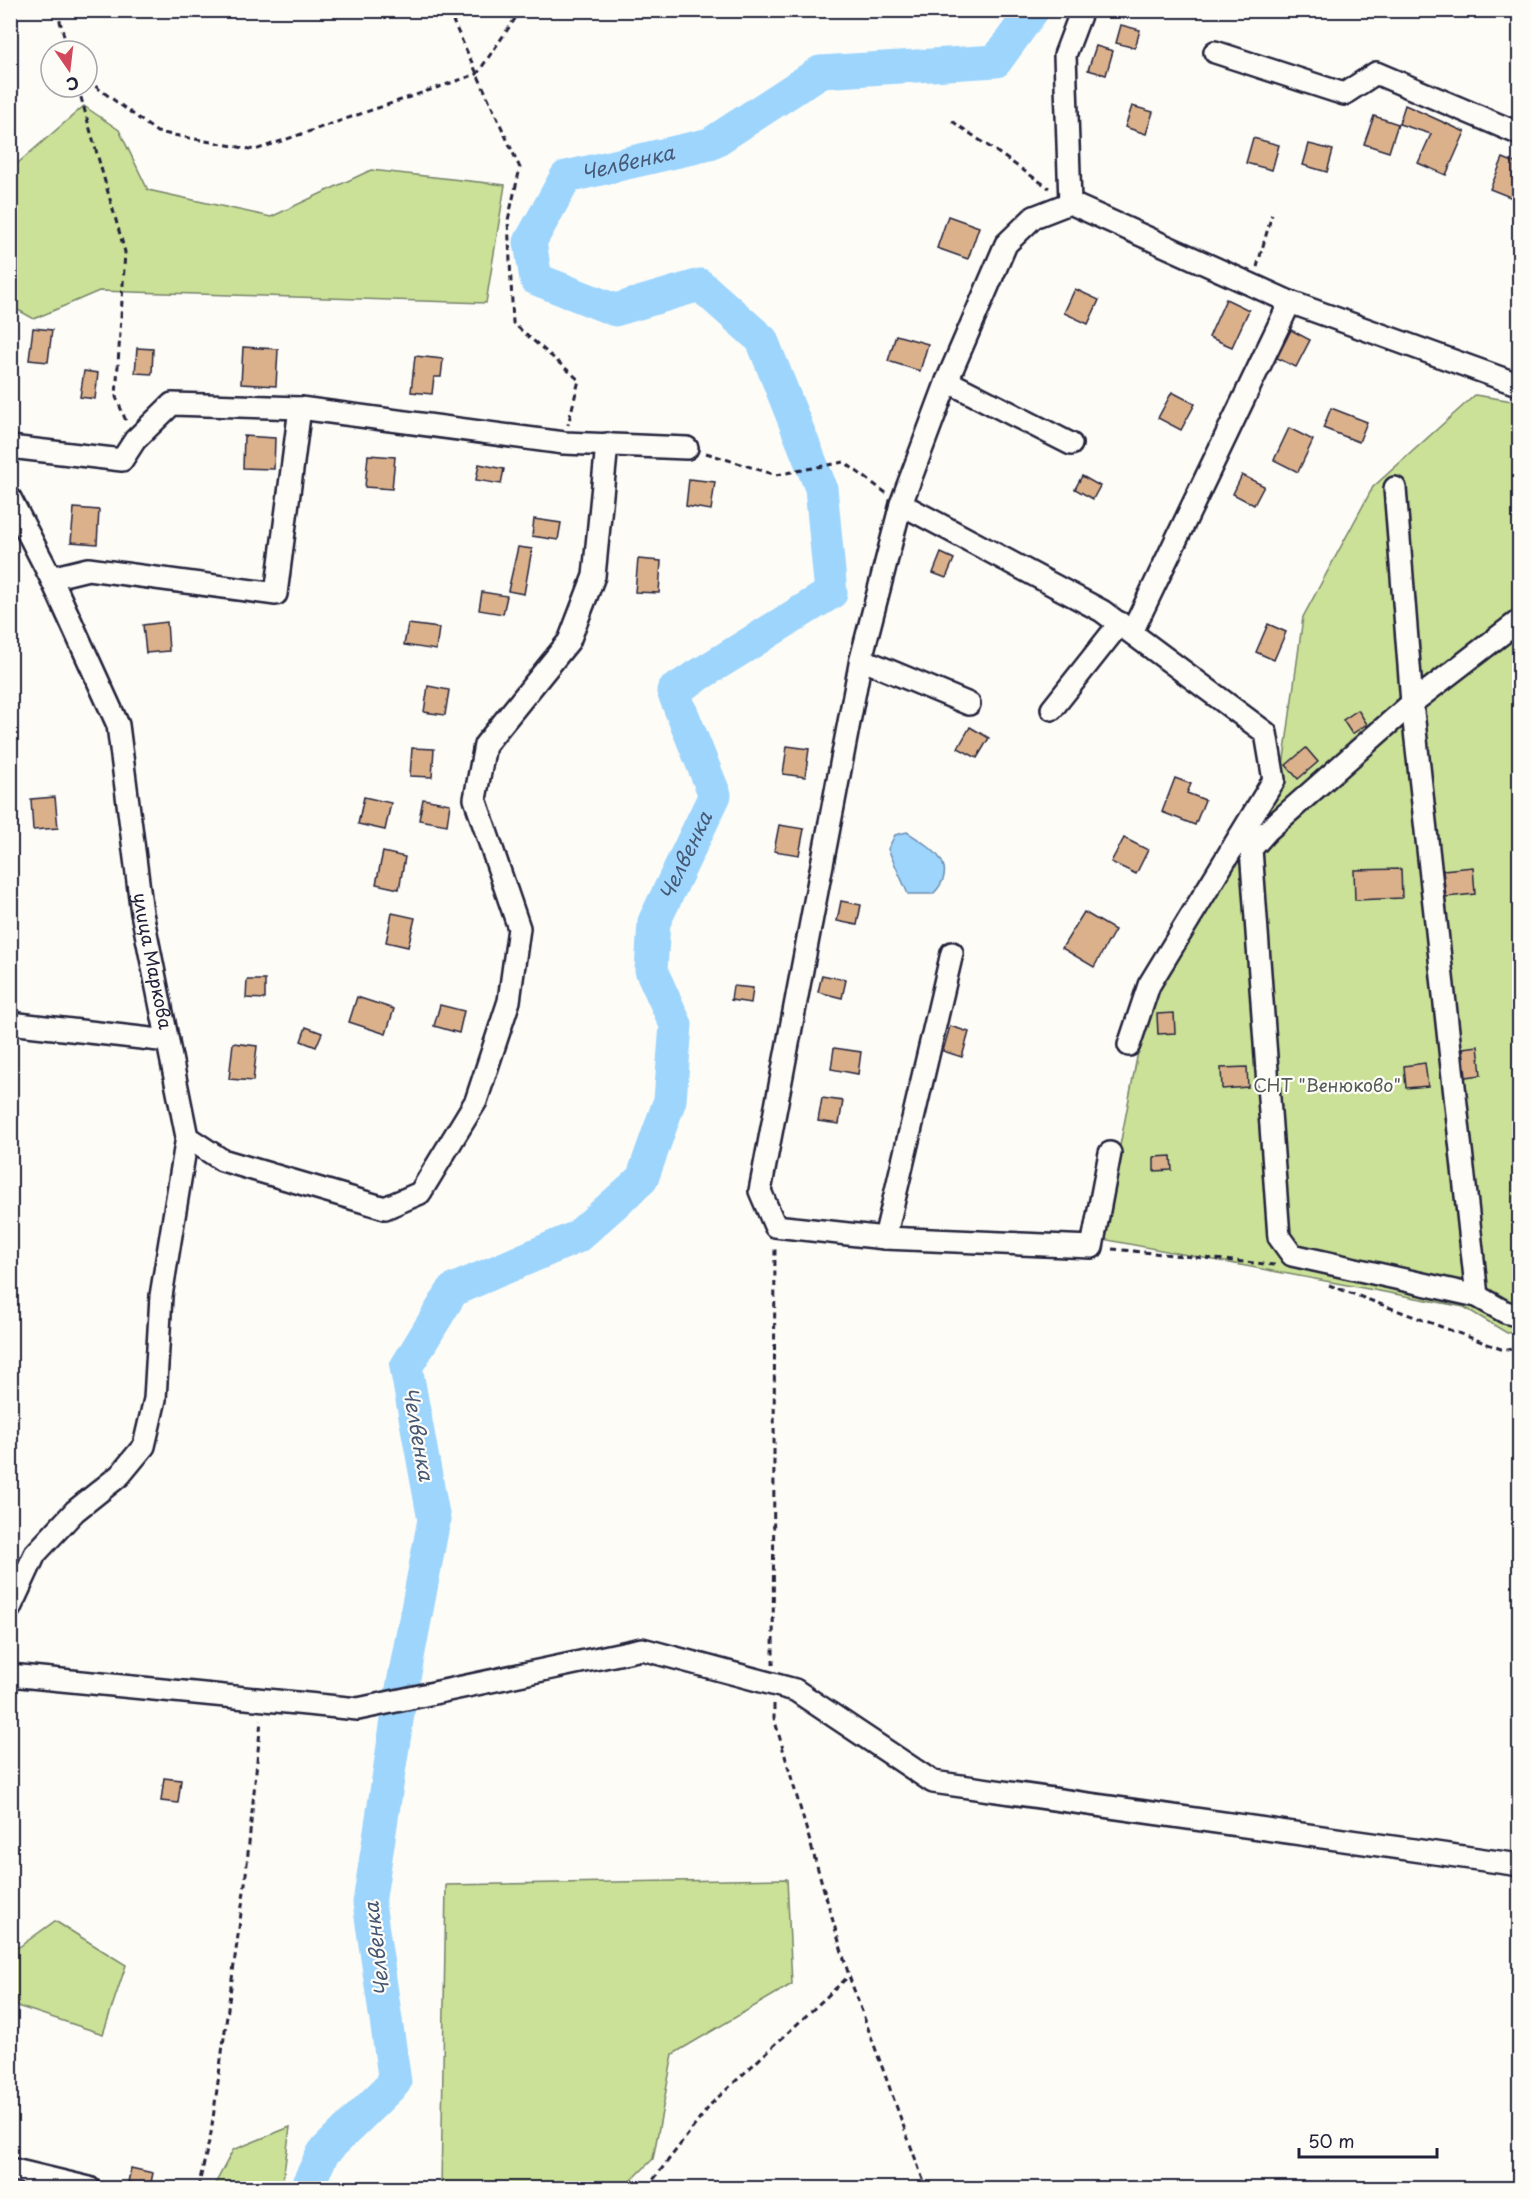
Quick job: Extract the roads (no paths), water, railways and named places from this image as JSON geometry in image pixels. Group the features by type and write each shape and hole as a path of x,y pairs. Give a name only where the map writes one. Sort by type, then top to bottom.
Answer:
{"street":[{"path":"1070,203 1065,54 1082,10"},
{"path":"1215,52 1344,94 1376,73 1520,134"},
{"path":"1110,1153 1092,1247 885,1238 775,1226 759,1191 861,659 901,504 947,381 1006,244 1034,217 1070,203 1290,302 1520,384"},
{"path":"1052,709 1126,628 1290,302"},
{"path":"947,381 1071,444"},
{"path":"10,447 122,460 135,440 172,404 300,408 564,443 687,448"},
{"path":"51,578 88,569 276,594 300,408"},
{"path":"187,1137 222,1160 385,1208 420,1193 476,1101 509,1001 519,928 475,799 485,745 569,641 594,576 607,444"},
{"path":"1395,488 1412,703 1477,1296"},
{"name":"улица Маркова","path":"10,498 51,578 118,725 142,913 168,1041 10,1023"},
{"path":"901,504 1126,628 1266,733 1274,780 1149,985 1129,1045"},
{"path":"1520,620 1412,703 1267,831 1251,849 1279,1237 1292,1255 1477,1296 1506,1312 1520,1316"},
{"path":"861,659 969,704"},
{"path":"885,1238 952,953"},
{"path":"10,1608 35,1554 75,1511 120,1475 144,1446 155,1399 161,1296 187,1137 168,1041"},
{"path":"10,1675 358,1709 642,1649 795,1690 933,1782 1520,1865"},
{"path":"10,2169 89,2188"}],"water":[{"path":"907,832 933,851 944,866 941,884 933,894 908,894 888,849 895,835"}],"waterway":[{"name":"Челвенка","path":"306,2188 323,2153 395,2082 369,1903 401,1694 434,1520 406,1367 453,1290 577,1237 642,1179 670,1100 676,1025 651,970 654,922 715,795 673,691 831,593 821,488 762,340 700,285 615,310 536,279 530,242 566,177 710,144 820,72 996,61 1033,10"}],"park label":[{"name":"СНТ \"Венюково\"","path":"1327,1086"}]}
